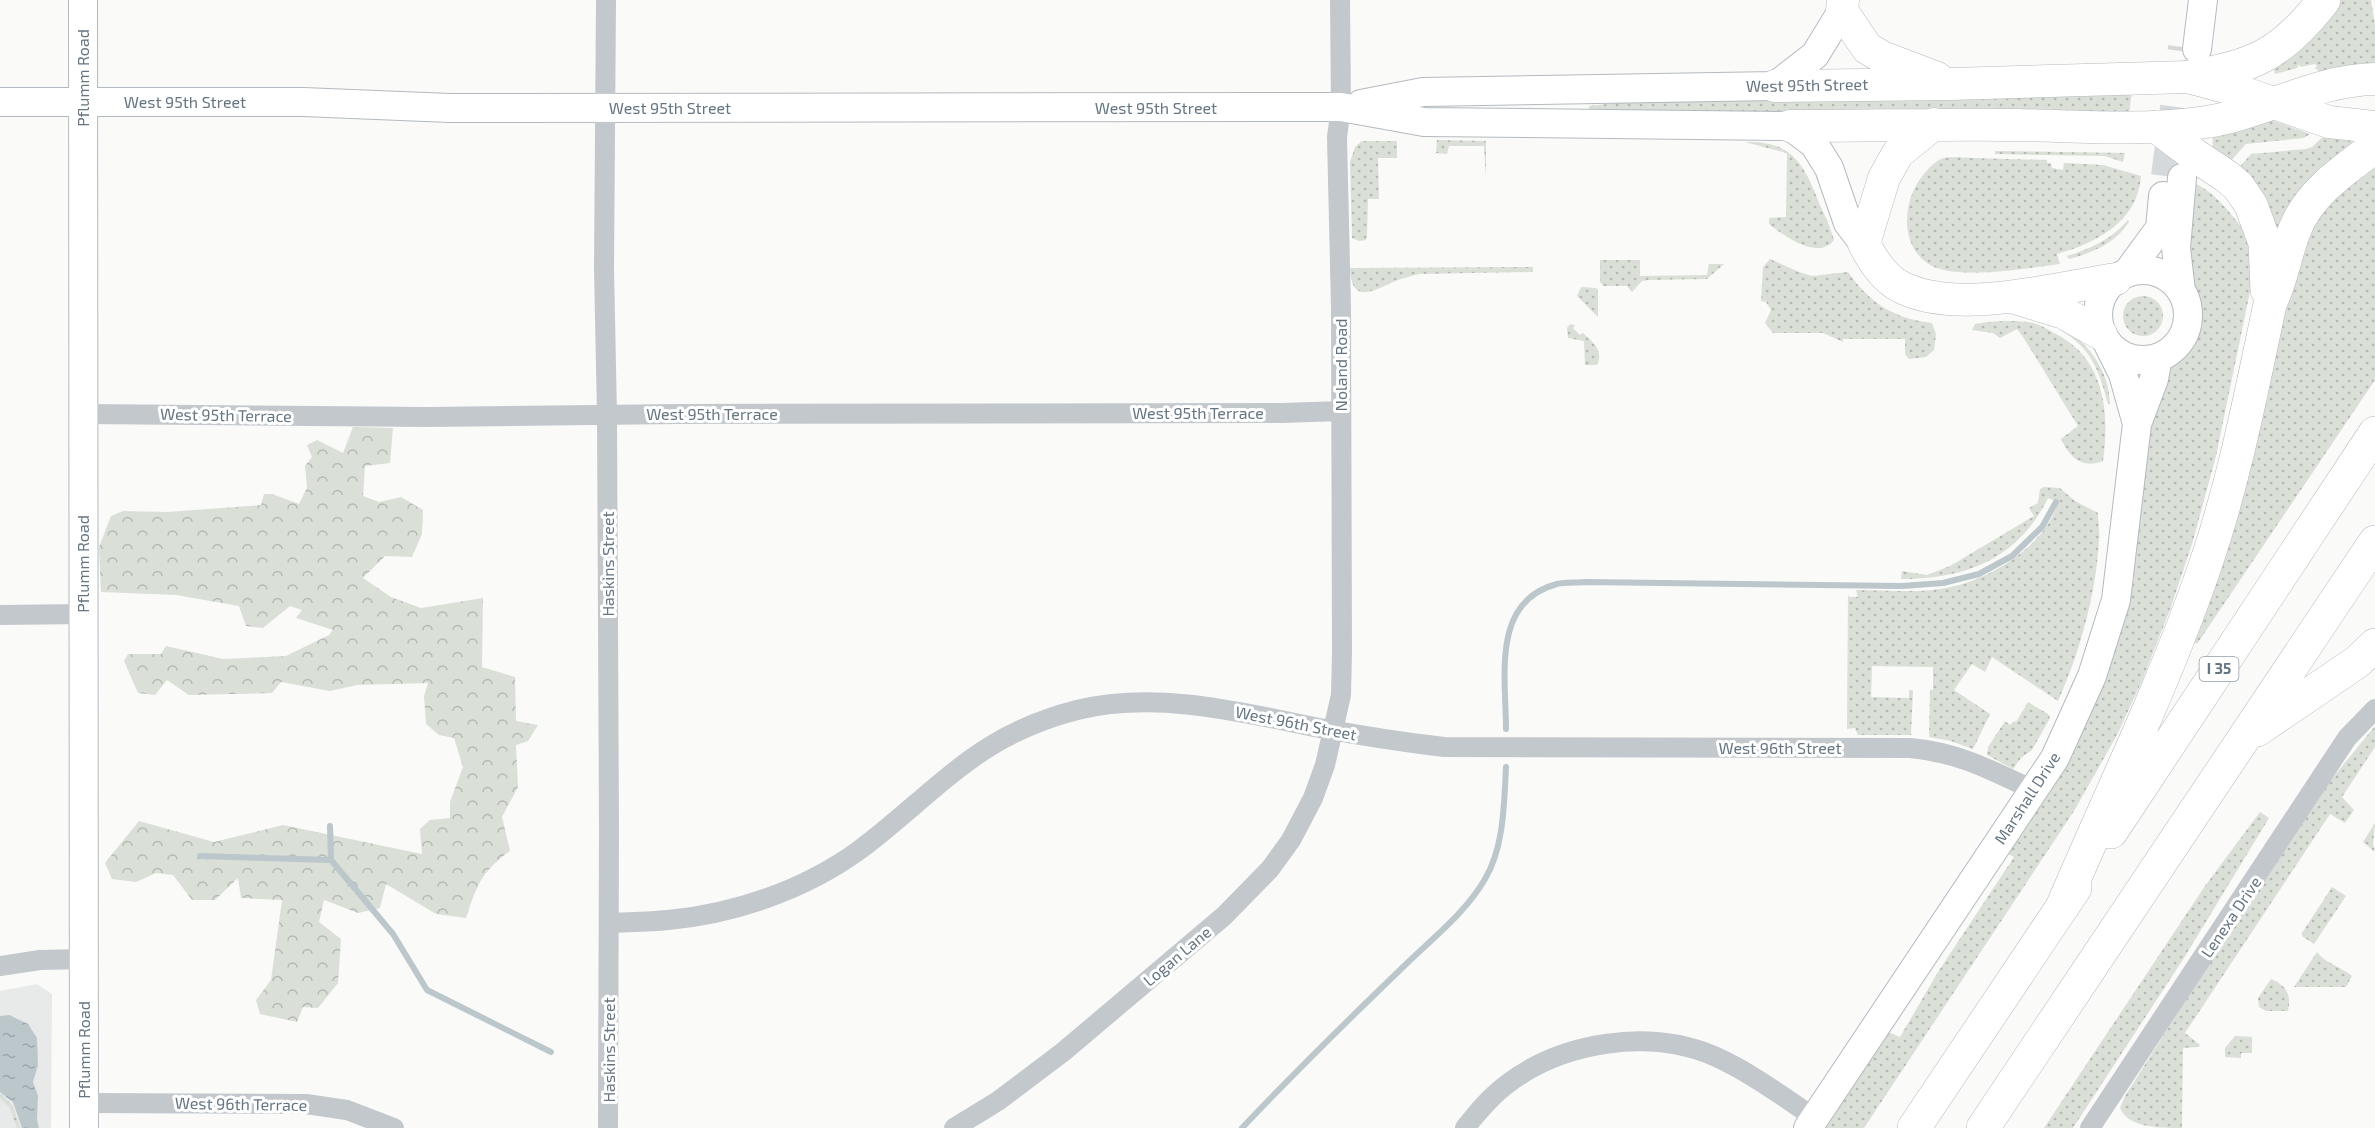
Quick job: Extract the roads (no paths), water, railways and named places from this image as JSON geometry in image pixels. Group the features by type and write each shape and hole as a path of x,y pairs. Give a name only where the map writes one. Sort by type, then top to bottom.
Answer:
{"highway":[{"path":"2189,58 2226,71 2263,58 2293,35 2324,0"},
{"path":"2157,127 2226,176 2238,186 2251,205 2265,243 2266,282 2270,304"},
{"path":"2063,905 2181,631 2204,569 2226,501 2270,304 2280,284 2296,227 2325,187 2375,147"},
{"name":"I 35","path":"1914,1128 2375,433"},
{"path":"1983,1128 2375,542"},
{"path":"2243,740 2357,662 2375,645"}],"main road":[{"name":"Pflumm Road","path":"83,0 84,1115"},
{"path":"2186,0 2189,58"},
{"path":"2189,58 2203,0"},
{"path":"1842,5 1867,48 1882,57 1951,84"},
{"path":"1775,86 1815,55 1842,5"},
{"name":"West 95th Street","path":"0,102 303,102 450,108 1341,107 1423,92 1951,84 2189,58 2233,89 2329,122 2375,127"},
{"name":"West 95th Street","path":"1341,107 1424,122 2157,127 2201,123 2327,86 2375,79"},
{"path":"1864,244 1884,178 1898,153 1934,124"},
{"path":"1790,126 1814,144 1829,168 1848,223 1864,244 1876,266 1901,288 1936,299 2008,296 2121,276 2142,270 2157,272 2171,279 2187,303 2188,317 2186,330 2180,342 2170,352 2145,361 2119,354 2105,340 2064,313 2008,296"},
{"path":"2105,340 2097,319 2099,304 2105,289 2121,276 2160,228 2174,177 2176,248 2181,291"},
{"name":"Marshall Drive","path":"2105,340 2123,374 2136,424"},
{"name":"Marshall Drive","path":"1811,1123 2055,758 2068,733 2092,676 2116,600 2136,424 2154,379 2158,358"}],"street":[{"name":"Haskins Street","path":"606,0 607,108 604,269 607,415 608,1128"},
{"name":"Noland Road","path":"1333,730 1341,695 1341,411 1337,137 1341,107 1340,0"},
{"name":"West 95th Terrace","path":"82,414 408,417 1341,411"},
{"path":"0,615 84,614"},
{"name":"West 96th Street","path":"609,923 668,920 702,915 760,901 812,879 856,853 988,747 1030,725 1079,710 1131,703 1186,704 1405,743 1478,748 1910,748 1935,750 1970,760 2033,790"},
{"name":"Lenexa Drive","path":"2090,1128 2347,738 2375,709"},
{"name":"Logan Lane","path":"954,1128 998,1101 1064,1052 1256,886 1291,840 1313,798 1325,765 1333,730"},
{"path":"0,966 40,960 84,959"},
{"path":"1465,1128 1502,1088 1540,1064 1577,1050 1604,1044 1645,1041 1675,1045 1712,1056 1748,1073 1811,1123"},
{"name":"West 96th Terrace","path":"84,1115 306,1104 347,1110 394,1128"}],"water":[{"path":"9,1015 28,1024 37,1038 38,1065 33,1082 38,1096 39,1128 22,1128 13,1102 0,1092 0,1016"}],"waterway":[{"path":"1506,729 1505,665 1512,624 1521,607 1536,593 1557,584 1585,582 1902,586 1943,583 1979,574 2012,556 2042,527 2056,502"},
{"path":"1242,1128 1281,1087 1446,927 1477,892 1496,853 1503,810 1506,767"},
{"path":"330,826 331,860"},
{"path":"200,856 331,860 393,934 427,990 551,1052"}],"tunnel":[{"path":"2165,176 2182,47"}]}
